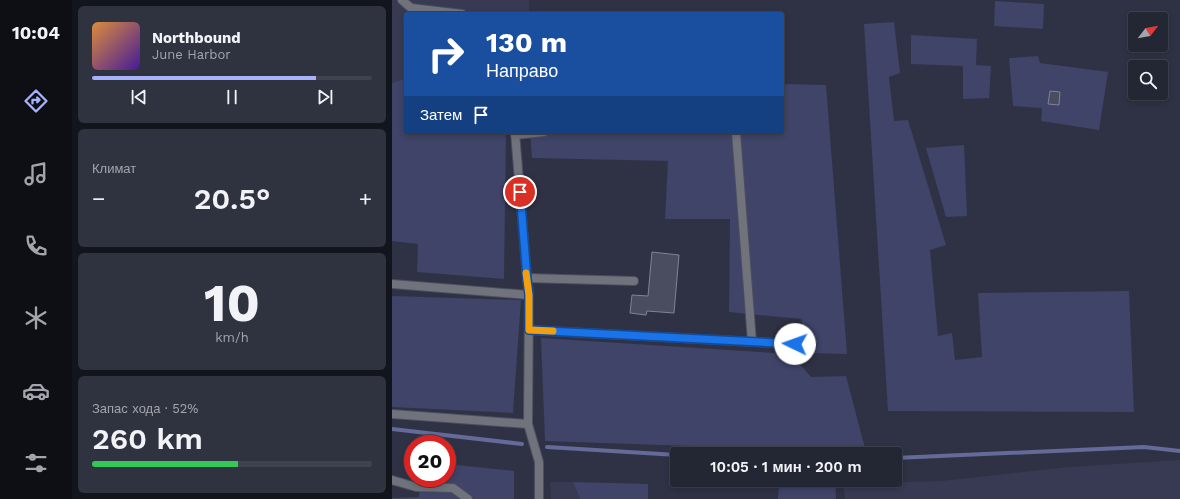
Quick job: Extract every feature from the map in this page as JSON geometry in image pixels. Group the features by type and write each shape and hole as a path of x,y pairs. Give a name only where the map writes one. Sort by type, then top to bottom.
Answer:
{"street":[{"path":"402,0 411,8 445,12"},
{"path":"515,134 529,295 528,424 539,462 539,499"},
{"path":"736,134 752,342"},
{"path":"527,278 634,281"},
{"path":"392,284 529,295"},
{"path":"529,330 795,344"},
{"path":"392,414 528,424"},
{"path":"392,480 416,487 453,488 468,499"}],"shaded area":[{"path":"392,0 529,0 529,12 404,12 404,79 392,83"},
{"path":"995,1 1044,4 1043,29 994,26"},
{"path":"894,22 900,73 889,77 894,121 908,120 946,245 930,250 938,336 952,333 955,360 982,357 978,293 1129,291 1134,412 888,411 864,24"},
{"path":"911,35 977,39 976,65 991,66 989,98 963,99 963,66 911,64"},
{"path":"1038,56 1040,63 1108,72 1099,130 1041,121 1042,108 1013,106 1009,58"},
{"path":"404,79 404,134 506,134 504,279 417,272 418,244 392,241 392,83"},
{"path":"784,79 785,84 826,85 847,354 809,353 801,319 729,312 730,219 665,219 668,161 532,158 530,134 784,134"},
{"path":"964,145 967,216 946,217 926,148"},
{"path":"392,296 521,300 513,413 392,407"},
{"path":"541,338 791,354 811,377 846,376 865,447 720,447 545,441"},
{"path":"1180,460 1180,499 845,499 843,487 902,487 902,482 941,481 1069,467"},
{"path":"456,465 514,471 514,499 392,499 419,497 420,487 456,487"},
{"path":"550,482 573,482 580,499 551,499"},
{"path":"573,482 648,484 648,499 580,499"},
{"path":"779,487 835,487 836,499 778,499"}],"building":[{"path":"1050,91 1060,92 1059,105 1048,104"},
{"path":"652,252 679,255 674,313 647,311 646,315 630,313 632,295 648,296"}],"waterway":[{"path":"392,429 522,444"},
{"path":"547,447 670,455"},
{"path":"902,458 1144,447 1180,451"}],"slow traffic":[{"path":"526,273 529,295 529,330 553,331"}],"route":[{"path":"520,192 529,295 529,330 795,344"}]}
